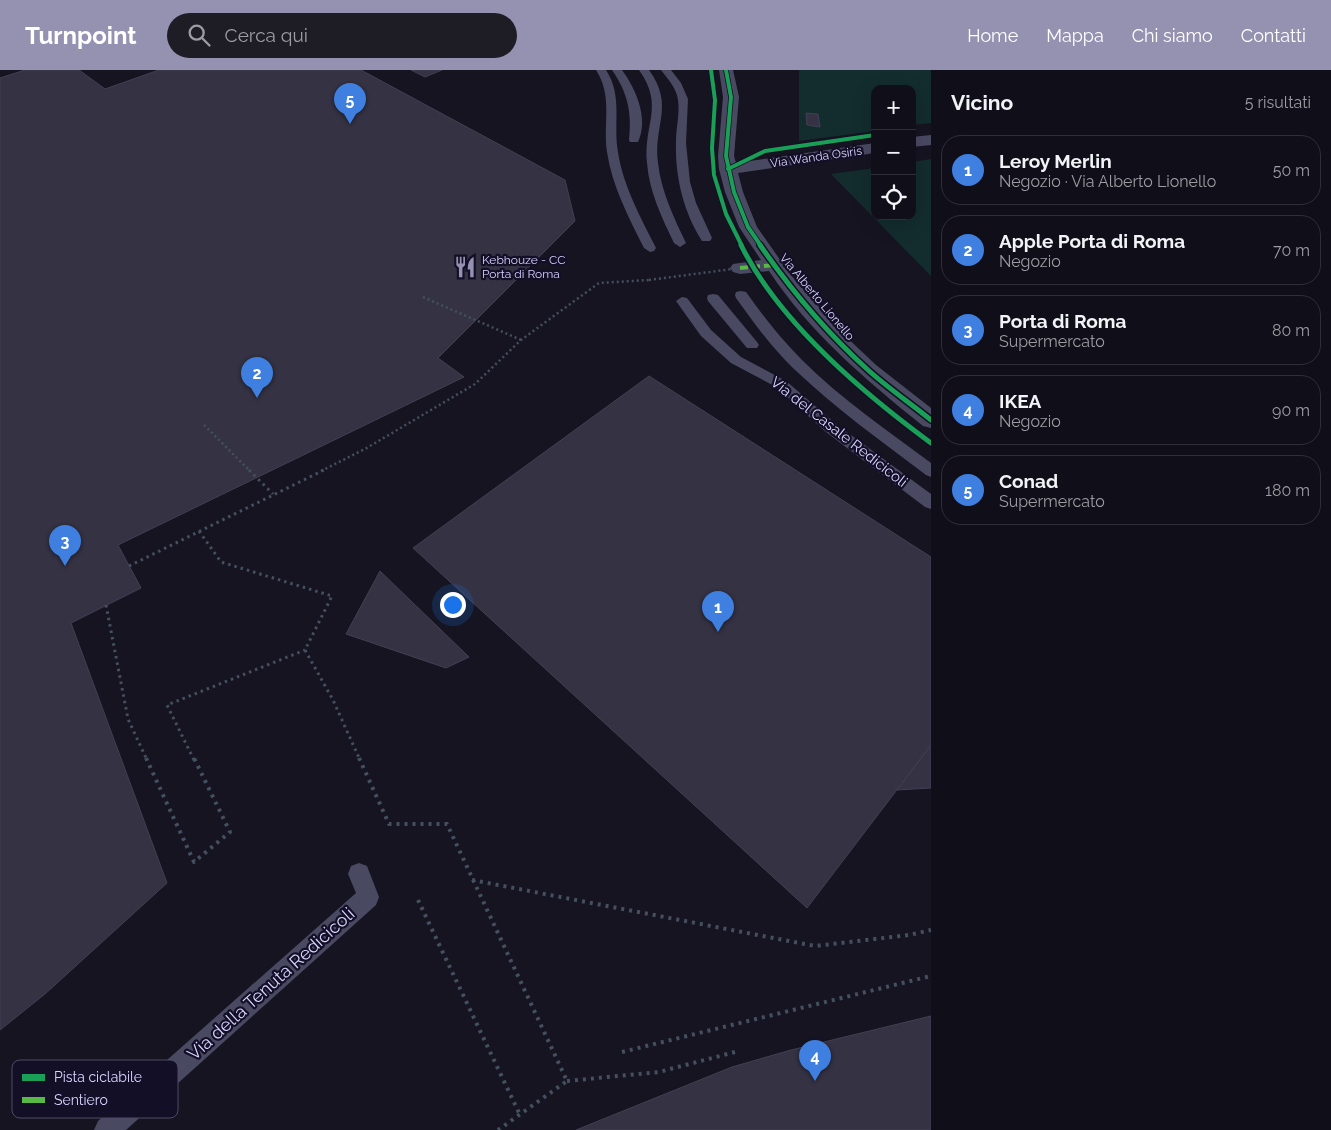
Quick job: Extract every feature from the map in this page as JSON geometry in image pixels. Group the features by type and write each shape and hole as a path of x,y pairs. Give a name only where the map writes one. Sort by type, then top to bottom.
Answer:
{"street":[{"name":"Via Alberto Lionello","path":"726,70 731,97 726,156 728,169 746,222 774,265 799,297 853,356 887,386 931,420"},
{"path":"916,142 931,140"},
{"name":"Via Wanda Osiris","path":"728,169 871,149"},
{"path":"740,268 774,265"}],"lane":[{"path":"601,70 608,80 612,96 611,136 616,169 650,248"},
{"path":"617,70 629,89 636,108 634,140"},
{"path":"644,70 653,82 658,95 658,112 651,150 654,172 680,243"},
{"path":"666,70 676,83 683,99 681,143 684,182 692,208 706,238"},
{"path":"741,295 775,339 807,373 931,471"},
{"path":"713,298 752,345"},
{"name":"Via del Casale Redicicoli","path":"682,301 706,333 730,355 781,384 831,428 931,504"},
{"path":"897,460 931,481"},
{"name":"Via della Tenuta Redicicoli","path":"178,1066 368,897 359,874"},
{"name":"Via della Tenuta Redicicoli","path":"107,1130 120,1118"}],"path":[{"path":"129,566 365,449 474,384 521,340 599,283 649,280 740,268"},
{"path":"423,297 521,340"},
{"path":"204,425 273,494"},
{"path":"106,605 128,719 194,862 230,832 167,705 305,650 332,596 220,562 199,531"},
{"path":"305,650 332,700 389,824 446,824 567,1081"},
{"path":"472,880 815,946 909,935 931,930"},
{"path":"418,900 520,1115"},
{"path":"622,1052 931,976"},
{"path":"498,1130 567,1081 659,1072 735,1052"}],"green space":[{"path":"799,70 931,70 931,123 916,125 916,85 871,85 871,132 799,141"},
{"path":"931,159 931,276 876,220 916,220 916,161"},
{"path":"871,169 871,215 831,174"}],"building":[{"path":"25,70 79,70 105,89 159,70 361,70 565,180 575,221 438,358 464,377 118,545 141,588 71,623 167,883 45,994 0,1030 0,78"},
{"path":"411,70 442,70 425,77"},
{"path":"806,113 818,114 820,127 807,125"},
{"path":"649,376 931,557 931,745 807,908 413,548"},
{"path":"380,571 469,657 446,668 346,634"},
{"path":"931,745 931,788 897,790"},
{"path":"931,1016 931,1130 576,1130 732,1067 791,1050"}],"marked path":[{"path":"740,268 774,265"}],"cycle path":[{"path":"711,70 715,100 712,148 714,175 726,214 745,252 770,290 799,326 831,360 865,391 931,443"},
{"path":"726,70 731,97 726,156 734,192 748,227 783,278 833,336 868,370 931,420"},
{"path":"728,169 765,151 871,136"}],"place":[{"name":"Conad","path":"350,124"},
{"name":"Kebhouze - CC Porta di Roma","path":"465,267"},
{"name":"Apple Porta di Roma","path":"257,398"},
{"name":"Porta di Roma","path":"65,566"},
{"name":"Leroy Merlin","path":"718,632"},
{"name":"IKEA","path":"815,1081"}]}
